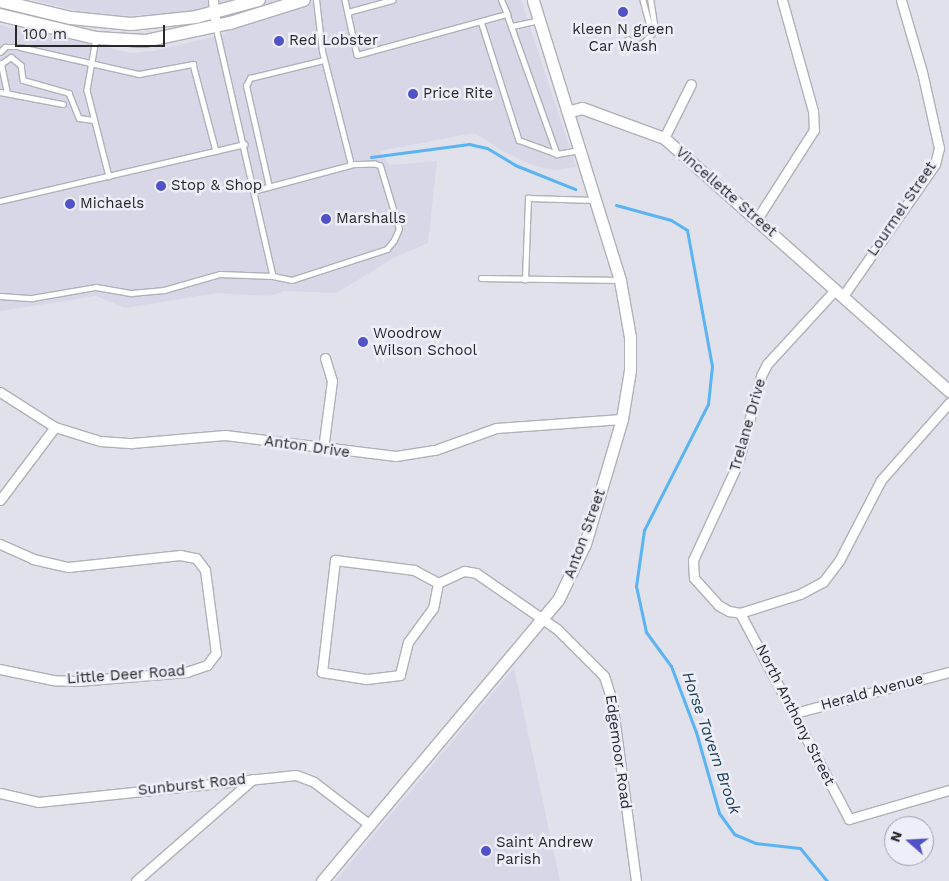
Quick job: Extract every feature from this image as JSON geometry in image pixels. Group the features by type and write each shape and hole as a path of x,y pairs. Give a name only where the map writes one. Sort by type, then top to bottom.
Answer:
{"main road":[{"path":"0,1 96,22 156,24 214,6 259,0"},
{"path":"0,15 96,38 145,41 216,27 304,0"},
{"path":"96,22 96,38"}],"street":[{"path":"533,0 570,111"},
{"path":"757,219 814,130 813,111 782,0"},
{"name":"Lourmel Street","path":"839,293 931,171 939,148 922,72 901,0"},
{"path":"214,6 216,27"},
{"path":"664,138 691,84"},
{"name":"Vincellette Street","path":"570,111 582,108 664,138 949,391"},
{"name":"Anton Street","path":"322,881 545,619 568,583 585,544 622,419 630,370 630,337 620,280 587,175 570,111"},
{"name":"Trelane Drive","path":"740,613 729,611 718,605 699,586 694,578 693,560 738,463 761,376 767,364 839,293"},
{"path":"323,449 332,380 325,358"},
{"name":"Anton Drive","path":"0,392 55,427 80,437 117,443 225,435 371,455 416,455 496,428 622,419"},
{"path":"740,613 800,594 823,582 839,561 881,480 949,403"},
{"path":"0,500 55,427"},
{"name":"Little Deer Road","path":"0,544 33,560 68,567 180,555 196,558 205,570 216,653 207,665 187,672 87,680 53,680 0,669"},
{"path":"335,560 414,570 438,583 433,608 408,642 400,675 366,679 322,672 335,560"},
{"name":"Edgemoor Road","path":"438,583 472,571 545,619 600,670 608,684 636,881"},
{"name":"North Anthony Street","path":"740,613 795,712 849,819 948,794"},
{"name":"Herald Avenue","path":"795,712 949,672"},
{"name":"Sunburst Road","path":"0,793 38,802 288,775 306,778 370,825"},
{"path":"136,881 253,779"}],"lane":[{"path":"316,0 324,60 351,165"},
{"path":"345,0 357,55 507,14"},
{"path":"348,12 392,0"},
{"path":"501,0 557,154"},
{"path":"643,0 652,34"},
{"path":"628,39 633,46 652,34 656,24 650,0"},
{"path":"512,26 540,20"},
{"path":"481,22 519,140 557,154 581,150"},
{"path":"216,27 273,276"},
{"path":"96,38 93,65 87,90 93,120 109,176"},
{"path":"0,52 5,47 20,48 139,74 193,64 216,151"},
{"path":"7,93 1,64 11,57 21,64 23,80 69,93 79,118 93,120"},
{"path":"269,186 246,86 250,78 324,60"},
{"path":"0,92 63,104"},
{"path":"0,201 244,144"},
{"path":"0,296 32,298 96,287 131,293 164,290 220,274 273,276 292,280 387,249 394,240 399,228 380,166 375,164 351,165 253,191"},
{"path":"525,280 528,198 596,200"},
{"path":"481,278 620,280"}],"shaded area":[{"path":"32,0 521,0 576,167 556,170 535,166 505,152 474,133 379,151 390,165 437,161 428,243 393,258 337,293 284,291 270,296 216,293 125,308 96,296 0,311 0,25 132,53 154,51 225,34 227,2 207,10 121,16 83,12"},
{"path":"514,668 560,881 335,881"}],"waterway":[{"name":"Horse Tavern Brook","path":"371,157 469,144 487,148 515,165 575,189"},
{"name":"Horse Tavern Brook","path":"616,205 671,220 687,230 712,366 708,404 644,530 636,586 646,632 671,666 696,732 719,813 734,834 755,843 800,848 827,881"}],"place":[{"name":"kleen N green Car Wash","path":"623,12"},
{"name":"Red Lobster","path":"279,41"},
{"name":"Price Rite","path":"413,94"},
{"name":"Stop & Shop","path":"161,186"},
{"name":"Michaels","path":"70,204"},
{"name":"Marshalls","path":"326,219"},
{"name":"Woodrow Wilson School","path":"363,342"},
{"name":"Saint Andrew Parish","path":"486,851"}]}
